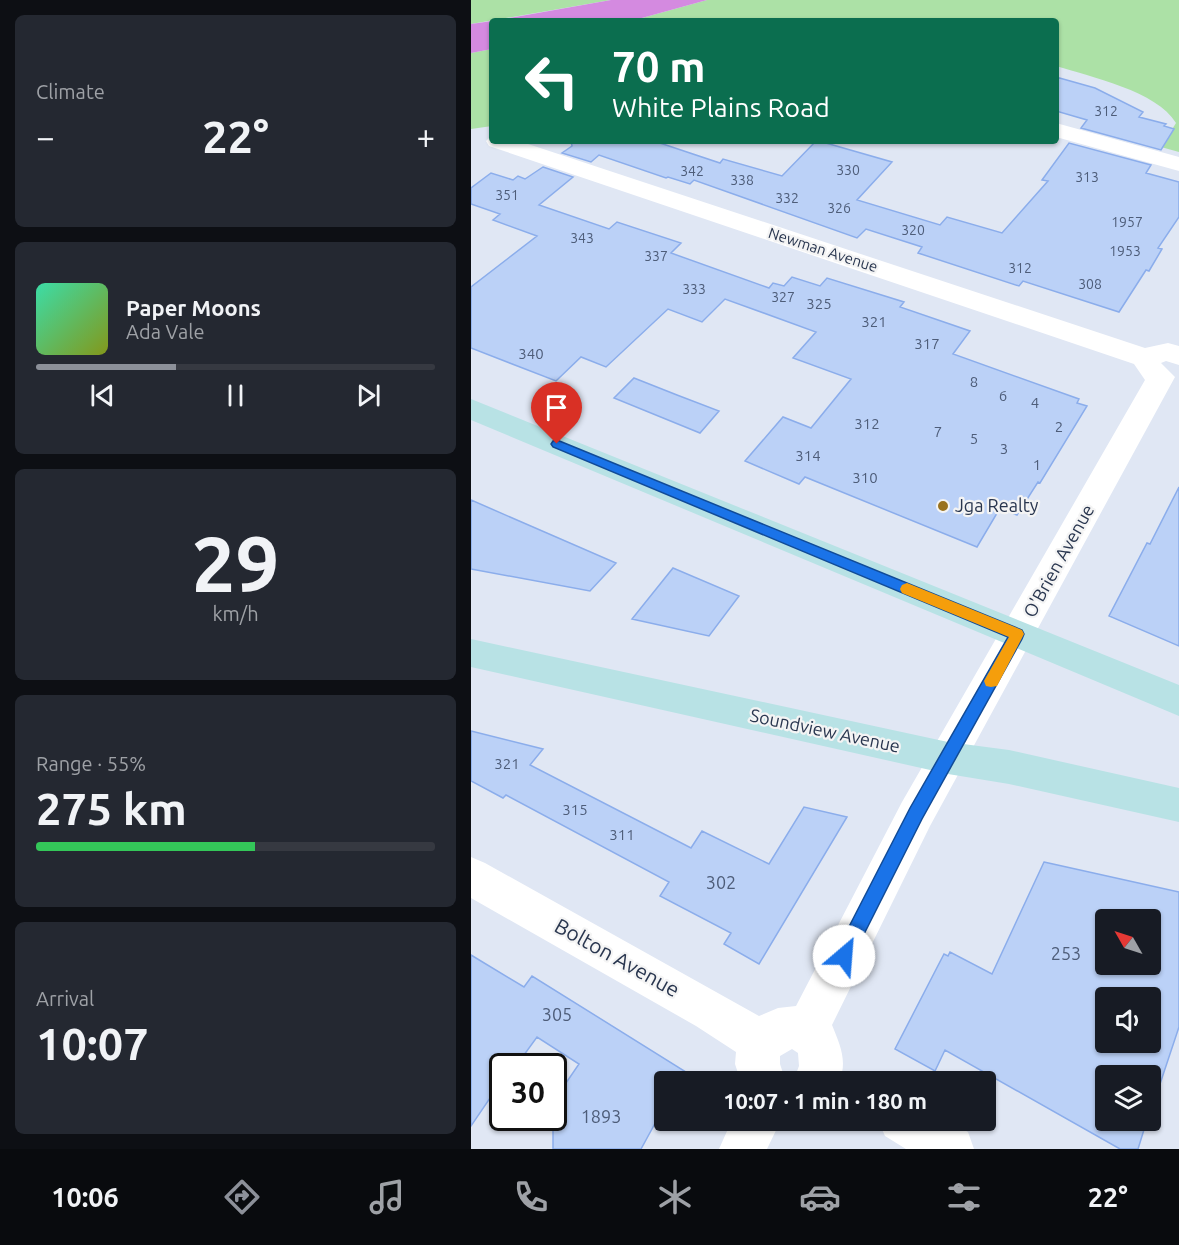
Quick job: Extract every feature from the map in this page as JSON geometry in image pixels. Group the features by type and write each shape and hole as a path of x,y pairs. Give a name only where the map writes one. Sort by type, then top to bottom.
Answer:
{"main road":[{"path":"471,409 1179,701"},
{"name":"Soundview Avenue","path":"471,653 948,758 1009,767 1179,804"}],"street":[{"path":"1059,131 1179,164"},
{"name":"Newman Avenue","path":"505,144 1170,362"},
{"name":"O'Brien Avenue","path":"806,1030 916,814 1170,362"},
{"name":"Bolton Avenue","path":"471,876 711,1011 763,1062"},
{"path":"763,1062 777,1029 797,1027 806,1030 815,1038 820,1048 822,1071"},
{"path":"742,1149 752,1131"},
{"path":"920,1131 951,1149"}],"green space":[{"path":"471,0 611,0 506,18 489,18 489,21 471,24"},
{"path":"707,0 1179,0 1179,152 1161,147 1176,123 1154,102 1104,80 1059,67 1059,18 642,18"},
{"path":"489,50 489,126 471,129 471,53"}],"shaded area":[{"path":"611,0 707,0 642,18 510,18"},
{"path":"489,21 489,50 471,53 471,24"}],"building":[{"path":"1059,78 1095,88 1143,112 1139,117 1166,124 1164,126 1174,129 1161,150 1081,128 1087,120 1059,112"},
{"path":"1069,143 1151,165 1146,173 1179,182 1179,217 1158,248 1162,249 1149,271 1146,270 1119,312 1023,281 1019,286 918,253 922,247 866,229 857,238 694,180 690,184 666,178 599,155 591,162 562,153 572,144 663,144 720,163 723,159 782,176 813,144 829,144 892,162 857,200 940,225 947,217 1002,233 1048,181 1042,180"},
{"path":"543,167 573,177 539,205 609,229 617,222 681,243 671,253 769,288 773,283 784,286 792,277 820,286 827,278 904,302 900,307 970,331 953,354 1079,399 1077,403 1087,406 1040,483 1038,482 1017,515 1000,508 977,547 805,477 799,484 745,461 783,417 811,428 851,379 793,358 816,332 725,299 702,322 668,309 606,367 581,357 556,381 471,348 471,287 537,236 493,220 500,214 471,204 471,188 491,173 513,180 518,176 525,179"},
{"path":"634,378 719,411 700,433 614,398"},
{"path":"1179,487 1179,646 1109,616"},
{"path":"471,500 616,563 590,591 471,569"},
{"path":"673,568 739,596 709,636 632,619"},
{"path":"471,731 543,749 530,765 691,848 702,831 769,864 804,807 847,817 759,964 724,944 731,933 660,896 669,882 506,795 503,798 471,781"},
{"path":"1044,862 1179,892 1179,1027 1161,1081 1161,1065 1095,1065 1095,1131 1144,1131 1138,1149 1120,1149 996,1079 996,1071 982,1071 945,1050 935,1071 895,1049 944,954 948,956 950,952 992,974"},
{"path":"471,955 524,987 532,976 684,1071 654,1071 654,1125 641,1149 553,1149 553,1131 567,1131 567,1082 579,1064 567,1056 567,1053 562,1053 537,1037 525,1053 489,1053 489,1100 471,1126"}],"slow traffic":[{"path":"907,589 1017,634 991,681"}],"place":[{"name":"Jga Realty","path":"943,506"}],"route":[{"path":"557,444 1017,634 916,814 844,956"}]}
